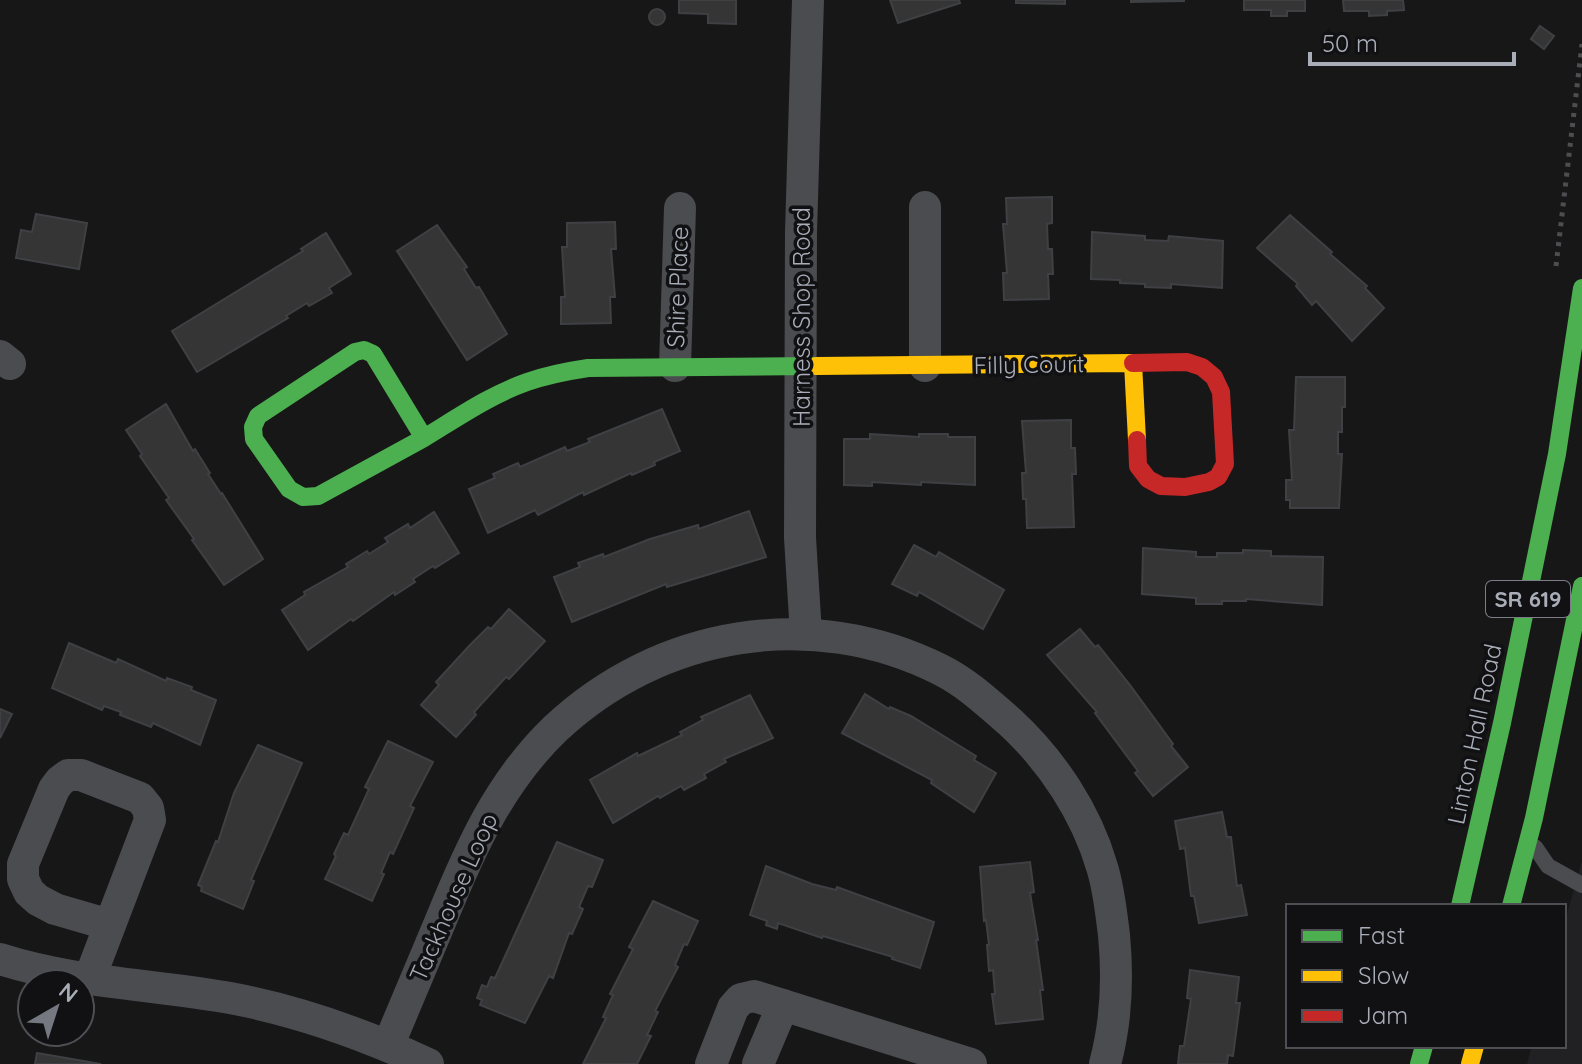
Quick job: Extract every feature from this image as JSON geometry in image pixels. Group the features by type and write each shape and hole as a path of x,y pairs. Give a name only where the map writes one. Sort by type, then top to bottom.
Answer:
{"street":[{"name":"Harness Shop Road","path":"806,634 800,538 801,232 808,0"},
{"path":"925,207 925,366"},
{"name":"Shire Place","path":"675,366 680,208"},
{"name":"Linton Hall Road","path":"1460,904 1502,723 1557,454 1582,288"},
{"name":"Shire Place","path":"424,438 373,354 364,350 355,352 258,416 253,427 254,439 289,489 303,497 318,496 424,438 487,400 556,373 588,368 801,365"},
{"name":"Filly Court","path":"801,365 1187,362 1202,367 1214,377 1221,392 1225,464 1221,474 1212,481 1171,488 1157,486 1145,478 1138,466 1133,363"},
{"name":"SR 619","path":"1512,904 1530,835 1582,586"},
{"name":"Tackhouse Loop","path":"388,1046 471,848 500,796 529,756 556,728 595,697 636,671 672,655 718,641 762,634 806,634 878,646 903,653 943,671 979,695 1025,736 1055,773 1090,833 1111,907 1116,991 1105,1064"},
{"path":"94,968 110,925 150,820 148,808 140,798 81,775 68,775 54,789 23,864 23,879 29,892 55,909 110,925"},
{"path":"0,959 38,968"},
{"path":"96,981 241,1001 293,1012 356,1032 428,1064"},
{"path":"711,1064 733,1008 741,999 754,996 971,1064"},
{"path":"758,1064 783,1005"}],"lane":[{"path":"1530,835 1537,852 1548,866 1582,885"}],"shaded area":[{"path":"1582,861 1582,1064 1527,1064 1531,1048 1566,1048 1566,918"}],"building":[{"path":"679,0 736,0 736,24 708,23 708,14 679,13"},
{"path":"890,0 959,0 960,3 898,23"},
{"path":"1016,0 1065,0 1065,4 1016,3"},
{"path":"1184,0 1184,1 1131,2"},
{"path":"1244,0 1305,0 1305,11 1287,11 1287,16 1271,16 1271,10 1244,10"},
{"path":"1343,0 1403,0 1404,10 1369,16 1369,11 1344,11"},
{"path":"657,9 665,17 657,25 649,17"},
{"path":"1540,26 1554,36 1544,49 1531,39"},
{"path":"1052,197 1052,223 1047,224 1053,274 1048,274 1049,299 1004,300 1003,273 1007,273 1003,224 1007,224 1006,198"},
{"path":"36,214 87,223 79,269 16,258 21,230 32,232"},
{"path":"1290,215 1367,286 1365,288 1384,308 1352,341 1316,301 1312,305 1296,286 1298,284 1257,248"},
{"path":"615,222 616,249 611,249 615,297 610,297 611,323 561,324 561,297 565,297 562,247 567,247 567,223"},
{"path":"437,225 467,267 464,269 476,288 479,287 507,334 467,360 397,251"},
{"path":"1092,232 1145,236 1145,240 1168,241 1169,236 1223,241 1222,288 1171,284 1171,288 1145,287 1145,284 1120,283 1120,280 1091,279"},
{"path":"326,233 351,274 329,288 332,293 309,306 307,303 286,316 288,318 197,372 172,331 303,251 301,249"},
{"path":"1296,377 1345,377 1342,432 1338,432 1338,454 1342,454 1339,508 1290,508 1290,500 1286,500 1286,480 1292,480 1289,430 1294,430"},
{"path":"166,404 263,559 224,585 166,500 169,498 126,430"},
{"path":"662,409 680,451 632,475 584,495 583,492 538,515 535,510 488,533 469,489 495,478 493,474 518,463 520,467 565,447 567,451 590,442 588,439"},
{"path":"1071,420 1071,448 1075,448 1076,474 1072,474 1074,527 1027,528 1026,499 1023,499 1022,473 1026,473 1022,421"},
{"path":"870,434 975,437 975,485 872,482 872,486 844,485 844,439 870,439"},
{"path":"749,511 766,557 667,587 666,584 572,622 554,577 580,567 578,563 603,554 604,557 650,539 698,525 699,529"},
{"path":"434,512 459,553 435,568 433,566 413,579 415,582 395,595 394,592 353,621 351,619 308,650 282,610 305,595 304,592 348,567 346,564 388,542 385,538 408,524 410,528"},
{"path":"914,545 936,557 939,552 1004,590 983,629 919,592 917,596 892,584"},
{"path":"1143,548 1196,552 1196,557 1217,557 1217,553 1243,553 1243,550 1271,551 1271,556 1323,557 1322,605 1246,599 1222,601 1222,604 1196,604 1196,598 1142,594"},
{"path":"509,609 545,641 509,679 506,677 456,737 421,705 439,685 436,682"},
{"path":"1080,629 1095,647 1098,645 1130,685 1188,767 1153,796 1097,712 1047,655"},
{"path":"69,643 116,663 118,659 166,681 167,678 192,687 191,690 216,700 200,745 153,723 151,727 120,715 121,712 104,706 102,710 52,688"},
{"path":"865,694 889,709 911,716 976,756 974,760 996,773 974,812 931,783 932,780 842,733"},
{"path":"750,695 773,738 724,759 726,762 704,774 706,778 684,790 681,786 660,798 658,796 613,823 590,780 637,753 638,756 682,735 680,732 703,720 701,717"},
{"path":"0,709 12,714 0,738"},
{"path":"388,741 433,762 410,806 414,808 393,854 390,852 372,901 325,879 344,833 348,835 369,789 365,787"},
{"path":"258,745 302,763 251,880 254,881 243,909 201,891 202,887 198,885 218,842 234,793"},
{"path":"1222,812 1227,837 1231,837 1237,886 1241,885 1247,915 1199,923 1194,896 1191,896 1185,848 1180,849 1175,821"},
{"path":"557,842 603,860 592,887 588,886 579,907 583,909 572,934 569,933 553,978 549,976 525,1023 480,1005 482,1000 477,998 482,985 487,987 491,977 495,978"},
{"path":"1030,862 1034,892 1030,893 1038,940 1043,1019 996,1024 993,970 989,971 980,867"},
{"path":"766,866 812,884 836,890 837,887 934,922 920,968 778,923 777,929 766,925 767,921 750,915"},
{"path":"653,901 698,921 687,945 684,944 675,965 678,967 655,1011 658,1012 647,1035 651,1036 637,1064 583,1064 606,1018 603,1017 613,995 610,994 633,949 629,947"},
{"path":"1190,970 1239,977 1236,1003 1240,1003 1233,1056 1228,1055 1227,1064 1178,1064 1191,999 1187,998"},
{"path":"37,1053 101,1064 35,1064"}],"traffic: fast":[{"path":"1460,904 1502,723 1557,454 1582,288"},
{"path":"424,438 318,496 303,497 289,489 254,439 253,427 258,416 355,352 364,350 373,354 424,438 513,387 573,370 816,366"},
{"path":"1512,904 1534,818 1582,586"},
{"path":"1419,1064 1423,1048"}],"traffic: slow":[{"path":"816,366 1133,363 1137,440"},
{"path":"1470,1064 1474,1048"}],"traffic: jam":[{"path":"1133,363 1187,362 1202,367 1214,377 1221,392 1225,464 1218,477 1209,482 1185,487 1161,486 1148,479 1138,466 1137,440"}]}
